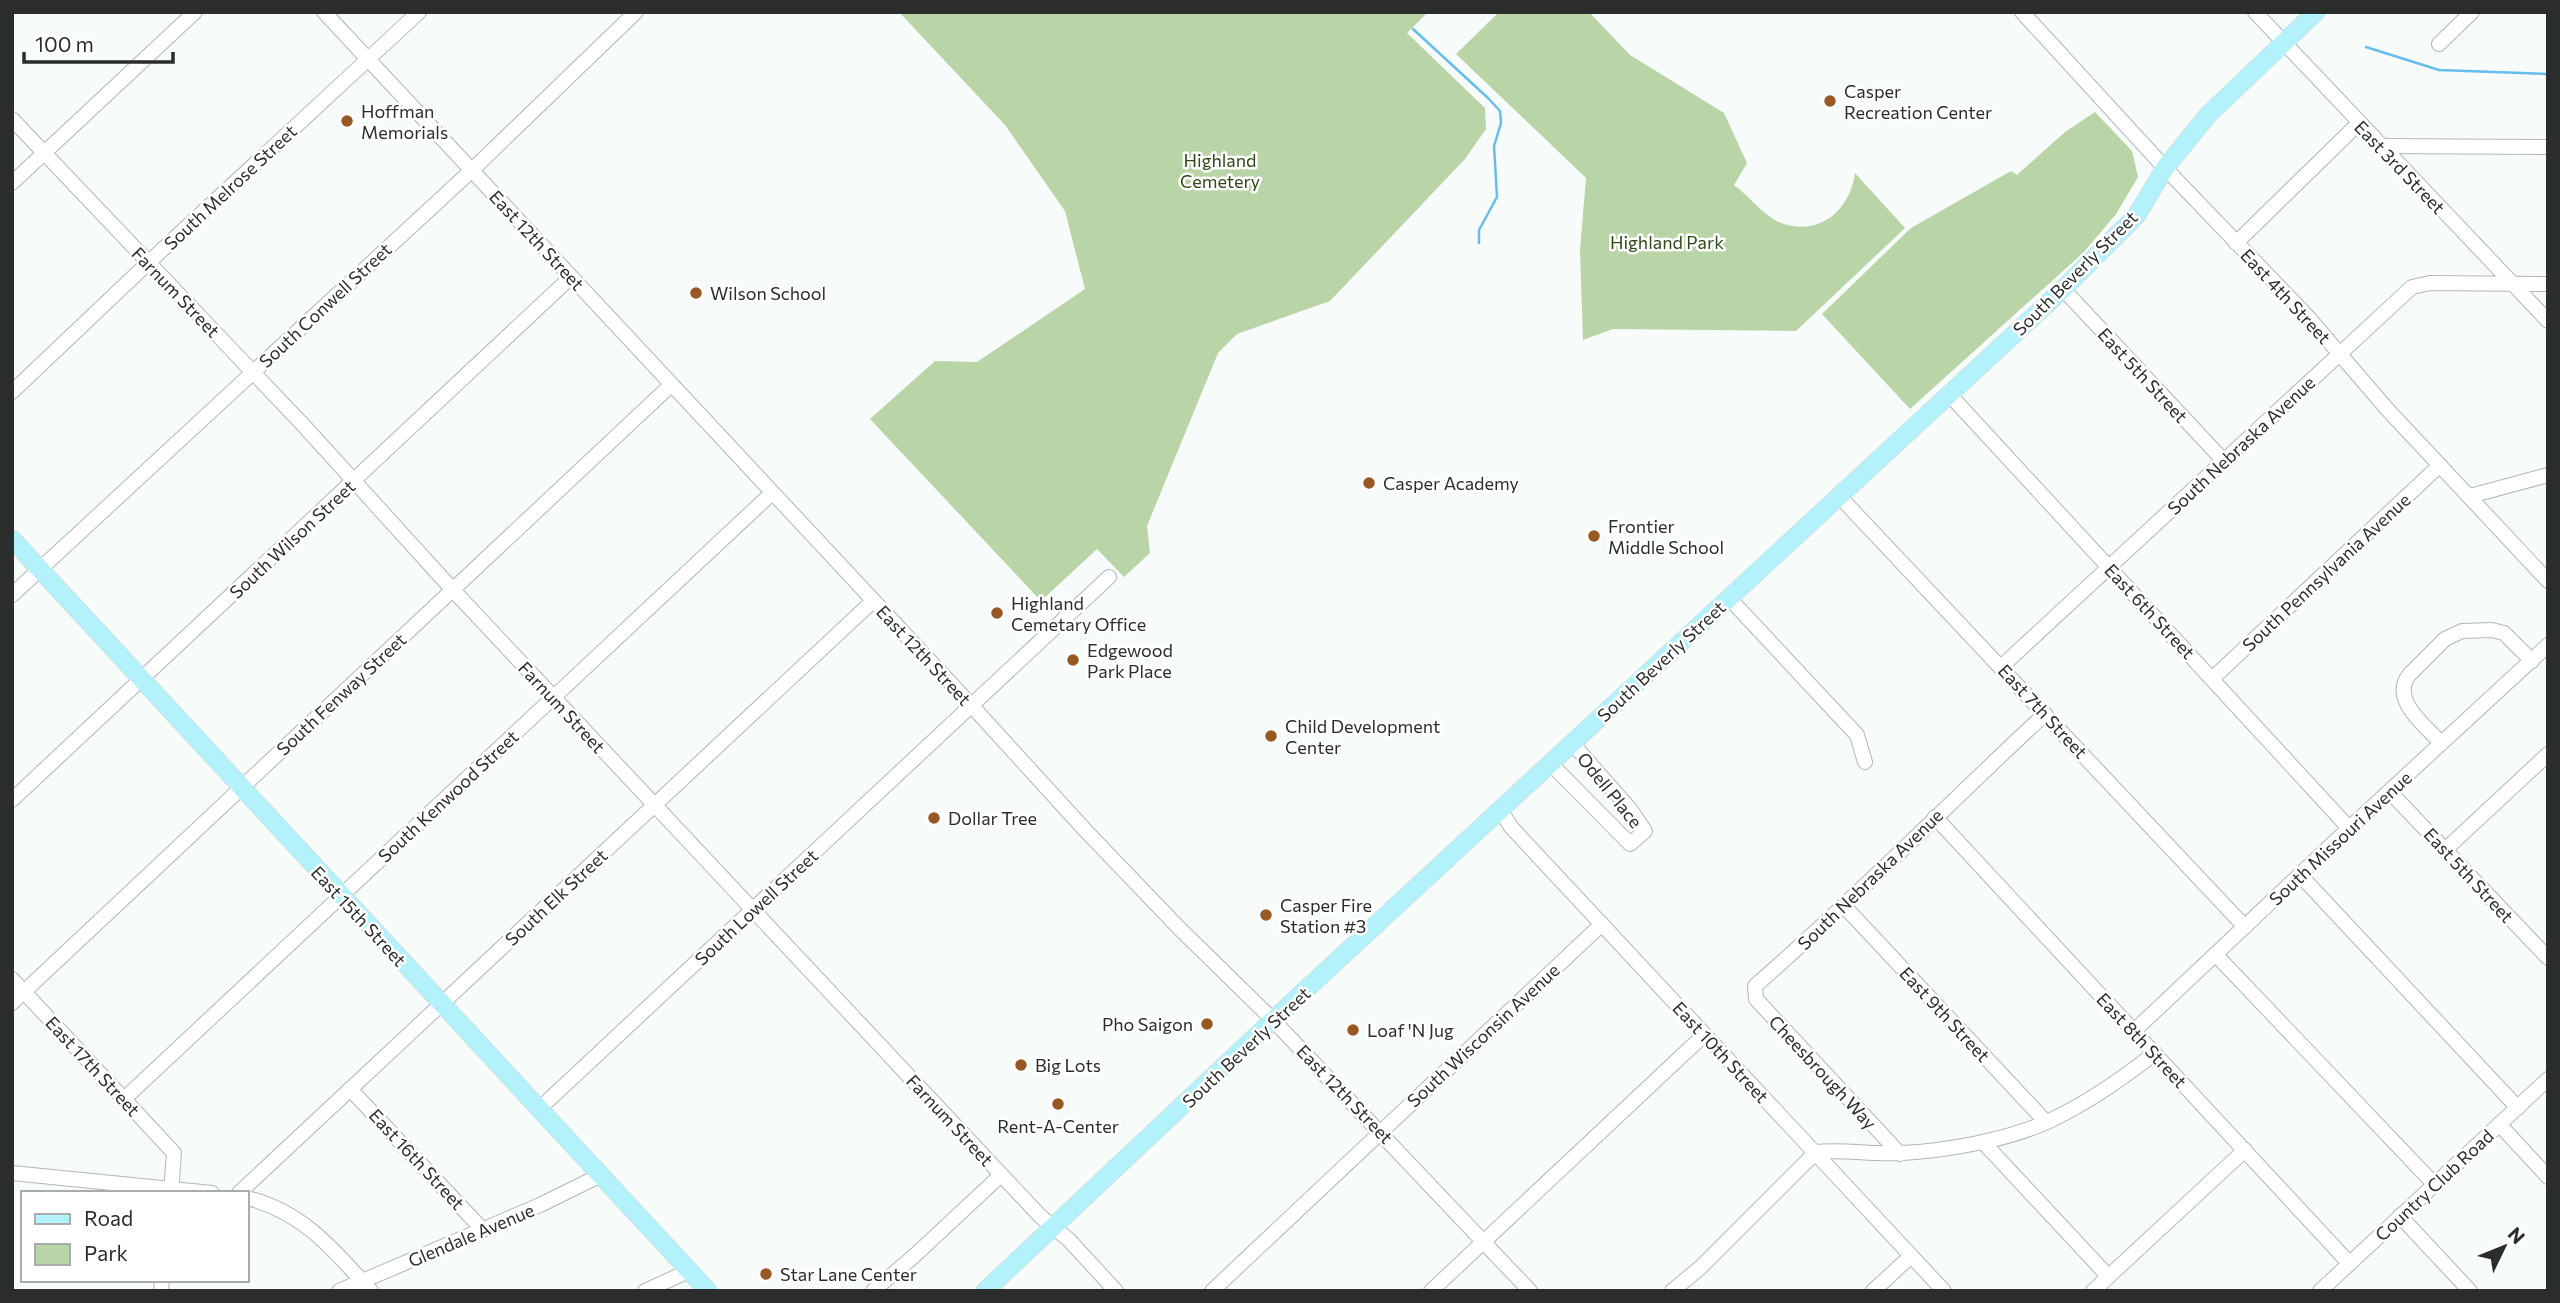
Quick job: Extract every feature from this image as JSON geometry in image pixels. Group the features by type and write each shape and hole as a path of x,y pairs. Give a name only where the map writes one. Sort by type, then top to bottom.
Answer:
{"main road":[{"name":"South Beverly Street","path":"985,1291 1273,1020 2063,289 2137,215 2165,168 2208,115 2316,12"},
{"name":"East 15th Street","path":"12,539 708,1291"}],"street":[{"path":"12,183 195,12"},
{"name":"East 12th Street","path":"324,12 1163,912 1273,1020 1530,1291"},
{"name":"South Melrose Street","path":"12,392 419,12"},
{"name":"South Conwell Street","path":"12,595 471,171 636,12"},
{"name":"East 3rd Street","path":"2255,12 2358,124 2548,321"},
{"path":"2439,44 2472,12"},
{"name":"East 4th Street","path":"2027,14 2165,168 2548,581"},
{"name":"Farnum Street","path":"12,119 1002,1175 1116,1291"},
{"path":"2236,243 2358,124"},
{"path":"2381,146 2548,147"},
{"name":"South Wilson Street","path":"12,800 571,277"},
{"name":"South Nebraska Avenue","path":"2001,667 2412,287 2430,283 2548,284"},
{"name":"East 5th Street","path":"2063,289 2223,460"},
{"name":"South Fenway Street","path":"12,1003 671,386"},
{"name":"East 6th Street","path":"1949,394 2349,828"},
{"name":"South Pennsylvania Avenue","path":"2213,678 2440,465"},
{"path":"2470,496 2548,475"},
{"name":"South Kenwood Street","path":"124,1099 772,493"},
{"name":"East 7th Street","path":"1839,496 2245,928"},
{"name":"South Lowell Street","path":"539,1109 1108,577"},
{"path":"1729,598 1857,735 1865,762"},
{"name":"South Elk Street","path":"241,1191 873,601"},
{"path":"2441,743 2411,710 2403,694 2405,680 2445,639 2462,631 2492,630 2509,638 2532,661"},
{"name":"South Missouri Avenue","path":"2134,1031 2548,645"},
{"name":"South Nebraska Avenue","path":"1755,986 1844,906 2045,714"},
{"name":"Odell Place","path":"1550,763 1630,844 1645,831 1630,808 1572,743"},
{"path":"2446,849 2548,754"},
{"name":"East 5th Street","path":"2390,792 2548,958"},
{"name":"East 10th Street","path":"1501,811 1511,827 1944,1291"},
{"name":"East 8th Street","path":"1935,817 2349,1263"},
{"path":"2300,875 2518,1108"},
{"name":"East 9th Street","path":"1844,906 2046,1122"},
{"name":"South Wisconsin Avenue","path":"1212,1291 1602,924"},
{"path":"2216,955 2435,1185"},
{"name":"East 17th Street","path":"12,979 174,1153 172,1191"},
{"name":"Cheesbrough Way","path":"1755,986 1756,999 1900,1154"},
{"path":"1431,1291 1704,1035"},
{"path":"1672,1291 1701,1267 1816,1152 1838,1149 1900,1154 1983,1142 2046,1122 2119,1081 2155,1053"},
{"name":"Country Club Road","path":"2320,1291 2548,1079"},
{"name":"East 16th Street","path":"350,1089 483,1230"},
{"path":"2499,1124 2548,1177"},
{"path":"1983,1142 2108,1276"},
{"path":"2093,1291 2245,1150"},
{"path":"12,1173 172,1191"},
{"name":"Glendale Avenue","path":"339,1291 367,1286 601,1175"},
{"path":"873,1291 1002,1175"},
{"path":"248,1198 274,1206 303,1222 323,1239 367,1286"},
{"path":"2400,1216 2470,1291"},
{"path":"1878,1289 1912,1256"},
{"path":"645,1291 690,1271"}],"green space":[{"name":"Highland Cemetery","path":"899,12 1428,12 1407,33 1485,108 1486,129 1465,159 1330,301 1237,334 1218,353 1147,526 1150,553 1124,577 1097,549 1041,601 870,419 935,361 977,362 1085,289 1065,211 1005,125"},
{"name":"Highland Park","path":"1499,12 1589,12 1630,55 1724,113 1747,163 1734,185 1775,220 1795,226 1808,226 1831,217 1847,198 1855,173 1905,228 1796,331 1613,329 1583,340 1580,250 1586,178 1456,54"},
{"path":"2095,112 2132,151 2138,177 2116,214 2084,252 1910,409 1822,314 1911,228 2011,171 2017,175 2065,132"}],"waterway":[{"path":"1413,29 1500,111 1501,123 1494,146 1497,197 1479,230 1479,243"},
{"path":"2366,47 2439,70 2548,74"}],"place":[{"name":"Casper Recreation Center","path":"1830,101"},
{"name":"Hoffman Memorials","path":"347,121"},
{"name":"Wilson School","path":"696,293"},
{"name":"Casper Academy","path":"1369,483"},
{"name":"Frontier Middle School","path":"1594,536"},
{"name":"Highland Cemetary Office","path":"997,613"},
{"name":"Edgewood Park Place","path":"1073,660"},
{"name":"Child Development Center","path":"1271,736"},
{"name":"Dollar Tree","path":"934,818"},
{"name":"Casper Fire Station #3","path":"1266,915"},
{"name":"Pho Saigon","path":"1207,1024"},
{"name":"Loaf 'N Jug","path":"1353,1030"},
{"name":"Big Lots","path":"1021,1065"},
{"name":"Rent-A-Center","path":"1058,1104"},
{"name":"Star Lane Center","path":"766,1274"}]}
